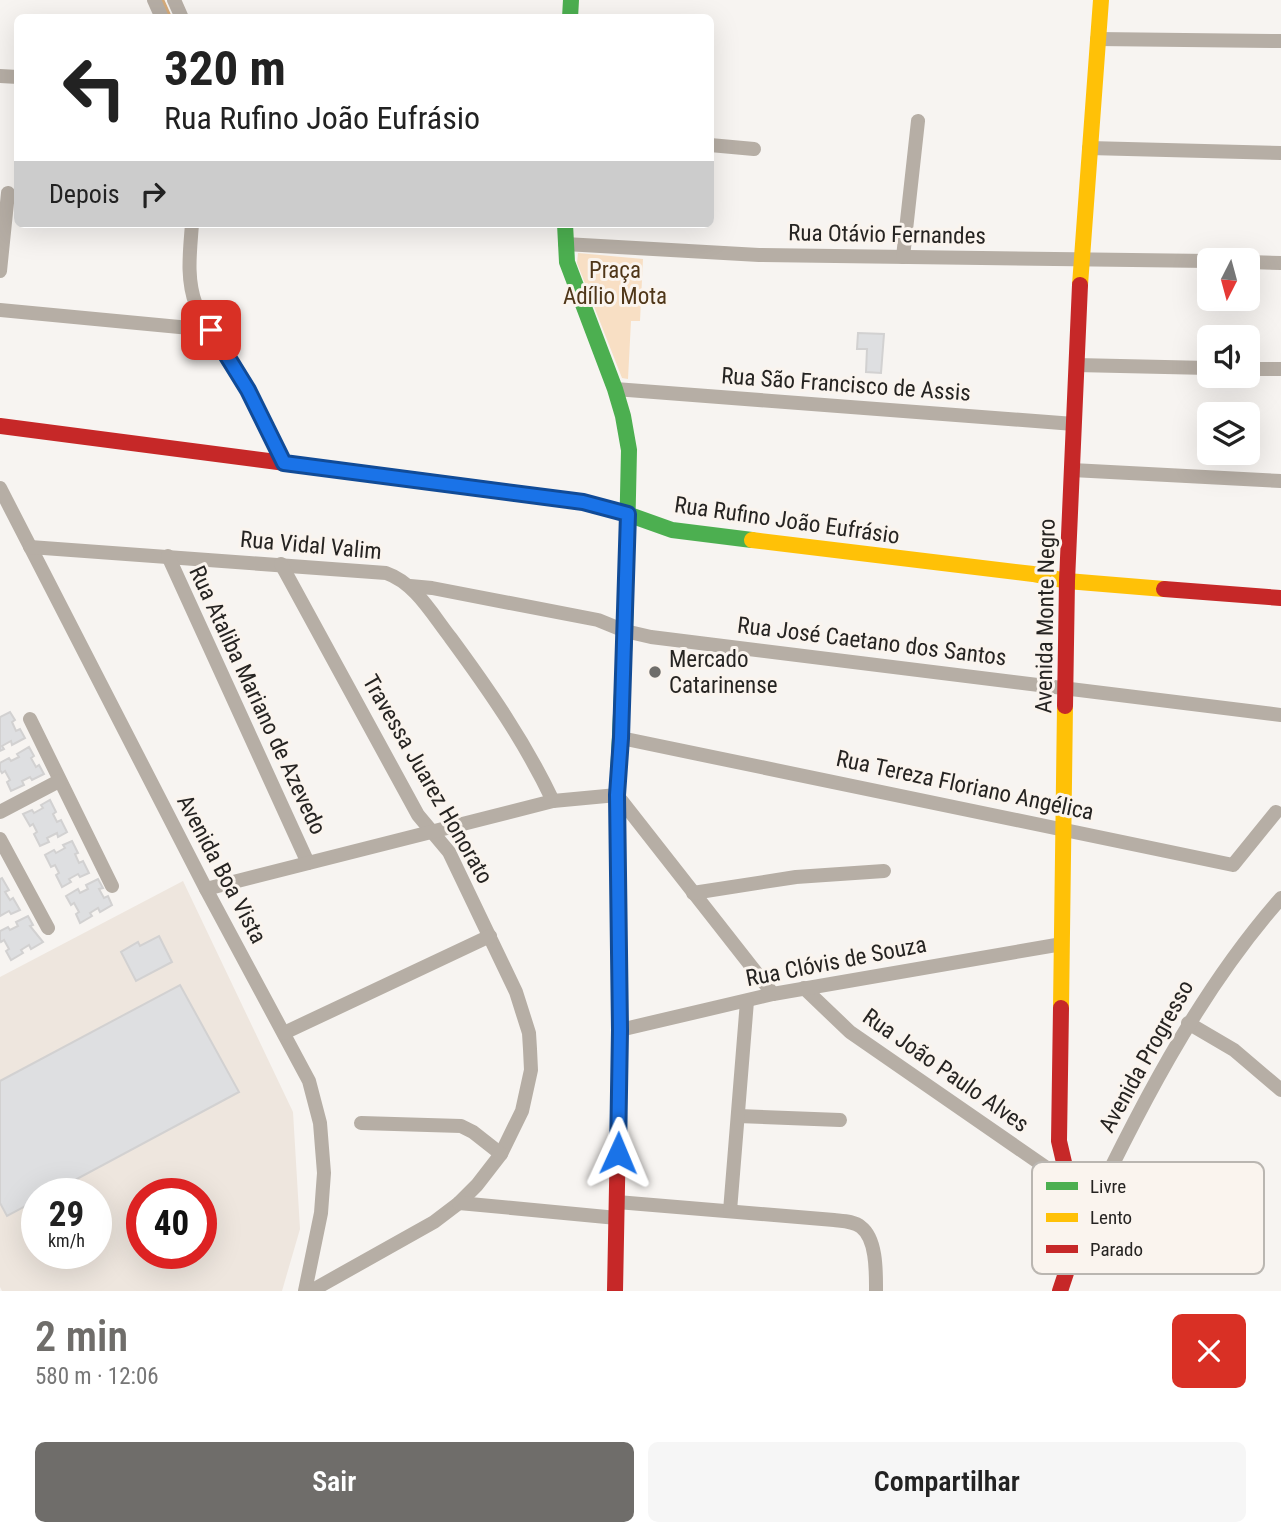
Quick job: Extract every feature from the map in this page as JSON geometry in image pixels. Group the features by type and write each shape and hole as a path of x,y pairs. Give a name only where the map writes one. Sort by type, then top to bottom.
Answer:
{"street":[{"name":"Avenida Monte Negro","path":"1063,1162 1059,1121 1067,581 1082,258 1101,0"},
{"path":"1097,39 1281,41"},
{"path":"904,257 918,121"},
{"path":"714,145 754,149"},
{"path":"1089,148 1281,153"},
{"path":"0,271 9,193"},
{"path":"192,228 189,270 191,292 248,390 284,463"},
{"path":"565,228 570,270 615,389 629,450 625,631 617,795 620,1030 617,1210 612,1289"},
{"name":"Rua Otávio Fernandes","path":"565,244 759,255 1197,261"},
{"path":"1260,262 1281,263"},
{"path":"0,310 211,330"},
{"path":"1076,365 1197,368"},
{"path":"1260,369 1281,369"},
{"name":"Rua São Francisco de Assis","path":"615,389 1074,424"},
{"name":"Rua Rufino João Eufrásio","path":"0,426 583,502 672,530 1033,574 1067,581 1281,598"},
{"path":"1072,470 1281,481"},
{"name":"Avenida Boa Vista","path":"0,488 206,889 284,1032 312,1091 323,1148 321,1213 305,1291"},
{"name":"Rua Vidal Valim","path":"30,547 281,564 396,576 410,586 503,710 536,765 553,801"},
{"name":"Rua Ataliba Mariano de Azevedo","path":"168,556 308,863"},
{"name":"Travessa Juarez Honorato","path":"281,564 418,815 449,852 516,992 529,1033 531,1070 522,1111 501,1154 477,1185 459,1203 409,1238 311,1291"},
{"name":"Rua José Caetano dos Santos","path":"410,586 598,620 625,631 650,636 1281,715"},
{"path":"30,719 112,886"},
{"name":"Rua Tereza Floriano Angélica","path":"621,738 1233,865 1276,812"},
{"path":"0,812 59,781"},
{"path":"206,889 553,801 617,795"},
{"path":"617,795 773,994"},
{"path":"0,839 48,928"},
{"path":"693,893 796,877 884,871"},
{"name":"Avenida Progresso","path":"1114,1162 1188,1023 1226,966 1281,898"},
{"path":"284,1032 490,936"},
{"name":"Rua Clóvis de Souza","path":"620,1030 773,994 1062,944"},
{"name":"Rua João Paulo Alves","path":"804,988 850,1032 1038,1162"},
{"path":"730,1211 747,1001"},
{"path":"1188,1023 1234,1050 1281,1090"},
{"path":"738,1116 840,1120"},
{"path":"361,1123 461,1126 501,1154"},
{"path":"459,1203 617,1210 730,1211 858,1224 864,1229 869,1240 876,1291"},
{"name":"Avenida Progresso","path":"1060,1291 1066,1274"}],"shaded area":[{"path":"183,881 293,1112 300,1229 282,1291 2,1291 0,977"}],"green space":[{"name":"Praça Adílio Mota","path":"578,253 643,259 640,321 631,321 628,379 622,378 577,263"}],"building":[{"path":"858,333 884,334 881,373 866,372 867,349 857,349"},
{"path":"10,712 15,720 12,722 16,731 20,729 25,738 12,745 11,741 2,746 4,749 0,751 0,717"},
{"path":"29,747 36,767 39,765 44,774 22,781 24,785 11,791 7,782 10,780 5,771 2,773 0,770 0,763 19,757 17,754"},
{"path":"50,800 57,822 61,820 67,832 58,837 57,833 47,838 49,842 40,846 33,824 30,826 23,814 32,810 34,813"},
{"path":"72,841 79,863 83,861 89,873 80,877 78,874 62,887 55,865 51,867 45,855 54,850 56,853 65,848 63,845"},
{"path":"2,878 9,890 5,892 10,900 13,898 20,910 11,914 9,911 0,916 0,879"},
{"path":"98,879 103,888 99,889 104,898 108,896 112,905 100,912 98,908 90,913 92,916 80,923 76,914 79,912 66,896 78,889 80,893 88,889 86,885"},
{"path":"28,916 33,925 30,926 43,942 31,949 29,945 21,950 23,953 11,960 6,951 9,949 4,940 0,940 0,931 18,926 16,922"},
{"path":"159,936 172,962 136,981 121,952 138,942 140,946"},
{"path":"180,985 239,1092 79,1178 21,1178 21,1209 7,1216 0,1203 0,1081"}],"waterway":[{"path":"162,0 168,14"}],"traffic: fast":[{"path":"570,14 571,0"},
{"path":"565,228 567,262 615,389 629,450 625,631 617,797"},
{"path":"423,481 583,502 672,530 752,540"}],"traffic: slow":[{"path":"1080,285 1101,0"},
{"path":"752,540 1033,574 1067,581 1164,589"},
{"path":"1061,1008 1065,706"}],"traffic: jam":[{"path":"1065,706 1067,581 1080,285"},
{"path":"0,426 423,481"},
{"path":"1164,589 1281,598"},
{"path":"615,1291 620,1030 617,797"},
{"path":"1061,1008 1059,1141 1064,1162"},
{"path":"1060,1291 1066,1274"}],"place":[{"name":"Mercado Catarinense","path":"655,672"}],"route":[{"path":"211,330 248,390 284,463 583,502 628,514 617,795 620,1030 618,1153"}]}
